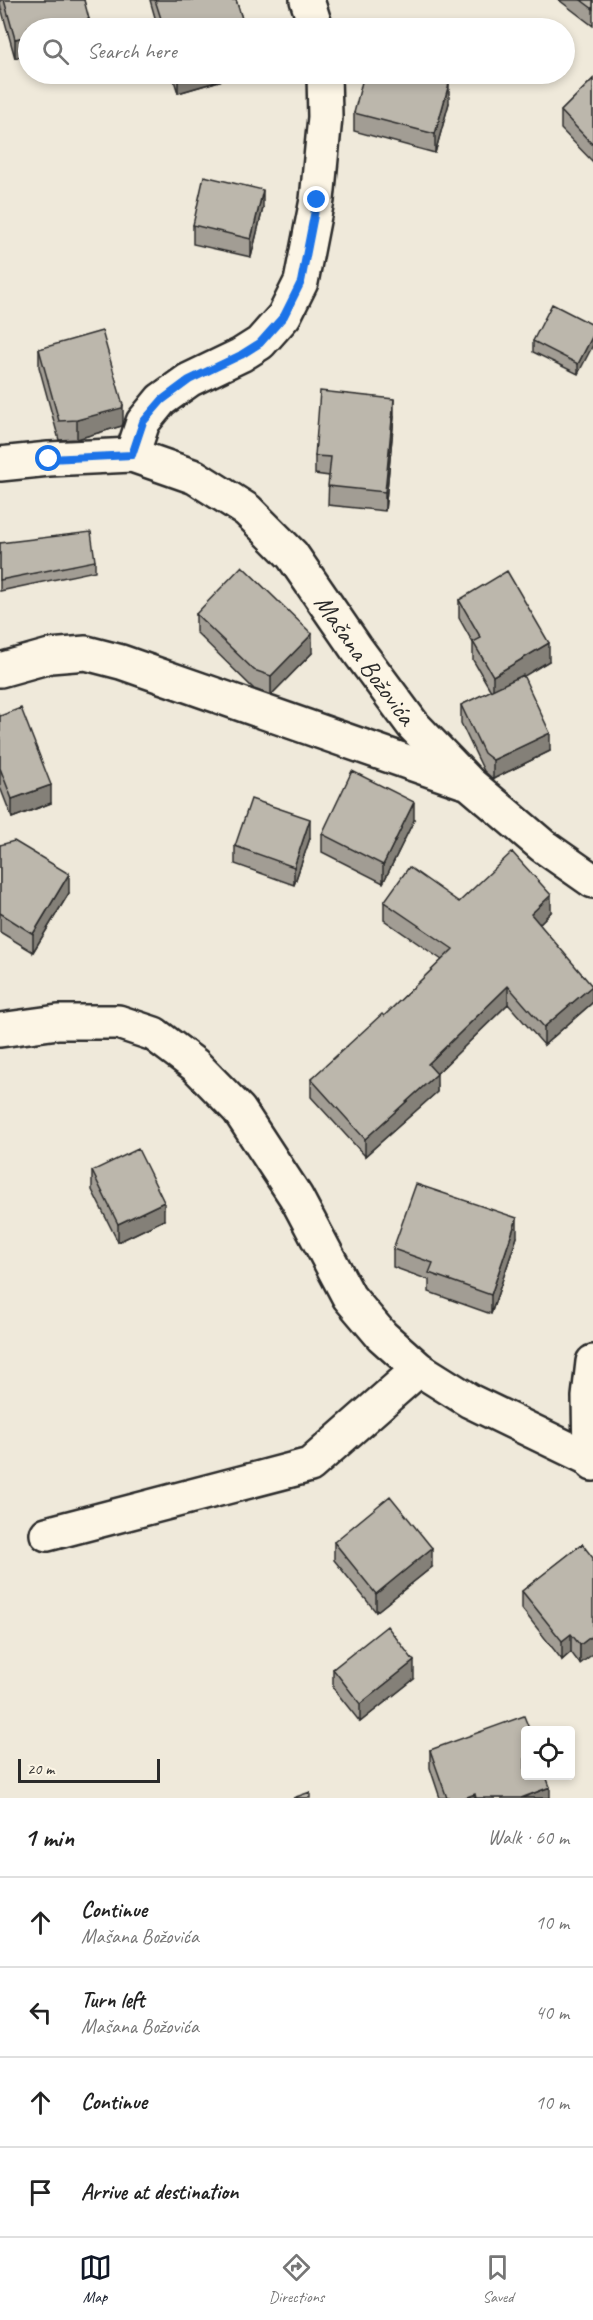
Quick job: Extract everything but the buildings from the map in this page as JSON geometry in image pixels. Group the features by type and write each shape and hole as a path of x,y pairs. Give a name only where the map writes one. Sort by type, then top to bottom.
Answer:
{"street":[{"path":"307,0 313,18"},
{"path":"132,455 143,422 162,400 189,380 241,355 260,343 284,316 301,282 317,200 325,117 324,84"},
{"name":"Mašana Božovića","path":"0,465 49,459 132,455 195,477 246,510 292,555 413,725 469,783 543,846 593,881"},
{"path":"0,670 50,656 86,653 121,662 469,783"},
{"path":"0,1030 58,1022 118,1022 154,1034 195,1065 239,1110 296,1197 349,1297 382,1336 419,1369 470,1401 592,1462 589,1397 593,1362"},
{"path":"47,1534 310,1465 419,1369"}],"route":[{"path":"49,459 132,455 143,422 162,400 189,380 241,355 260,343 284,316 301,282 317,200"}]}
